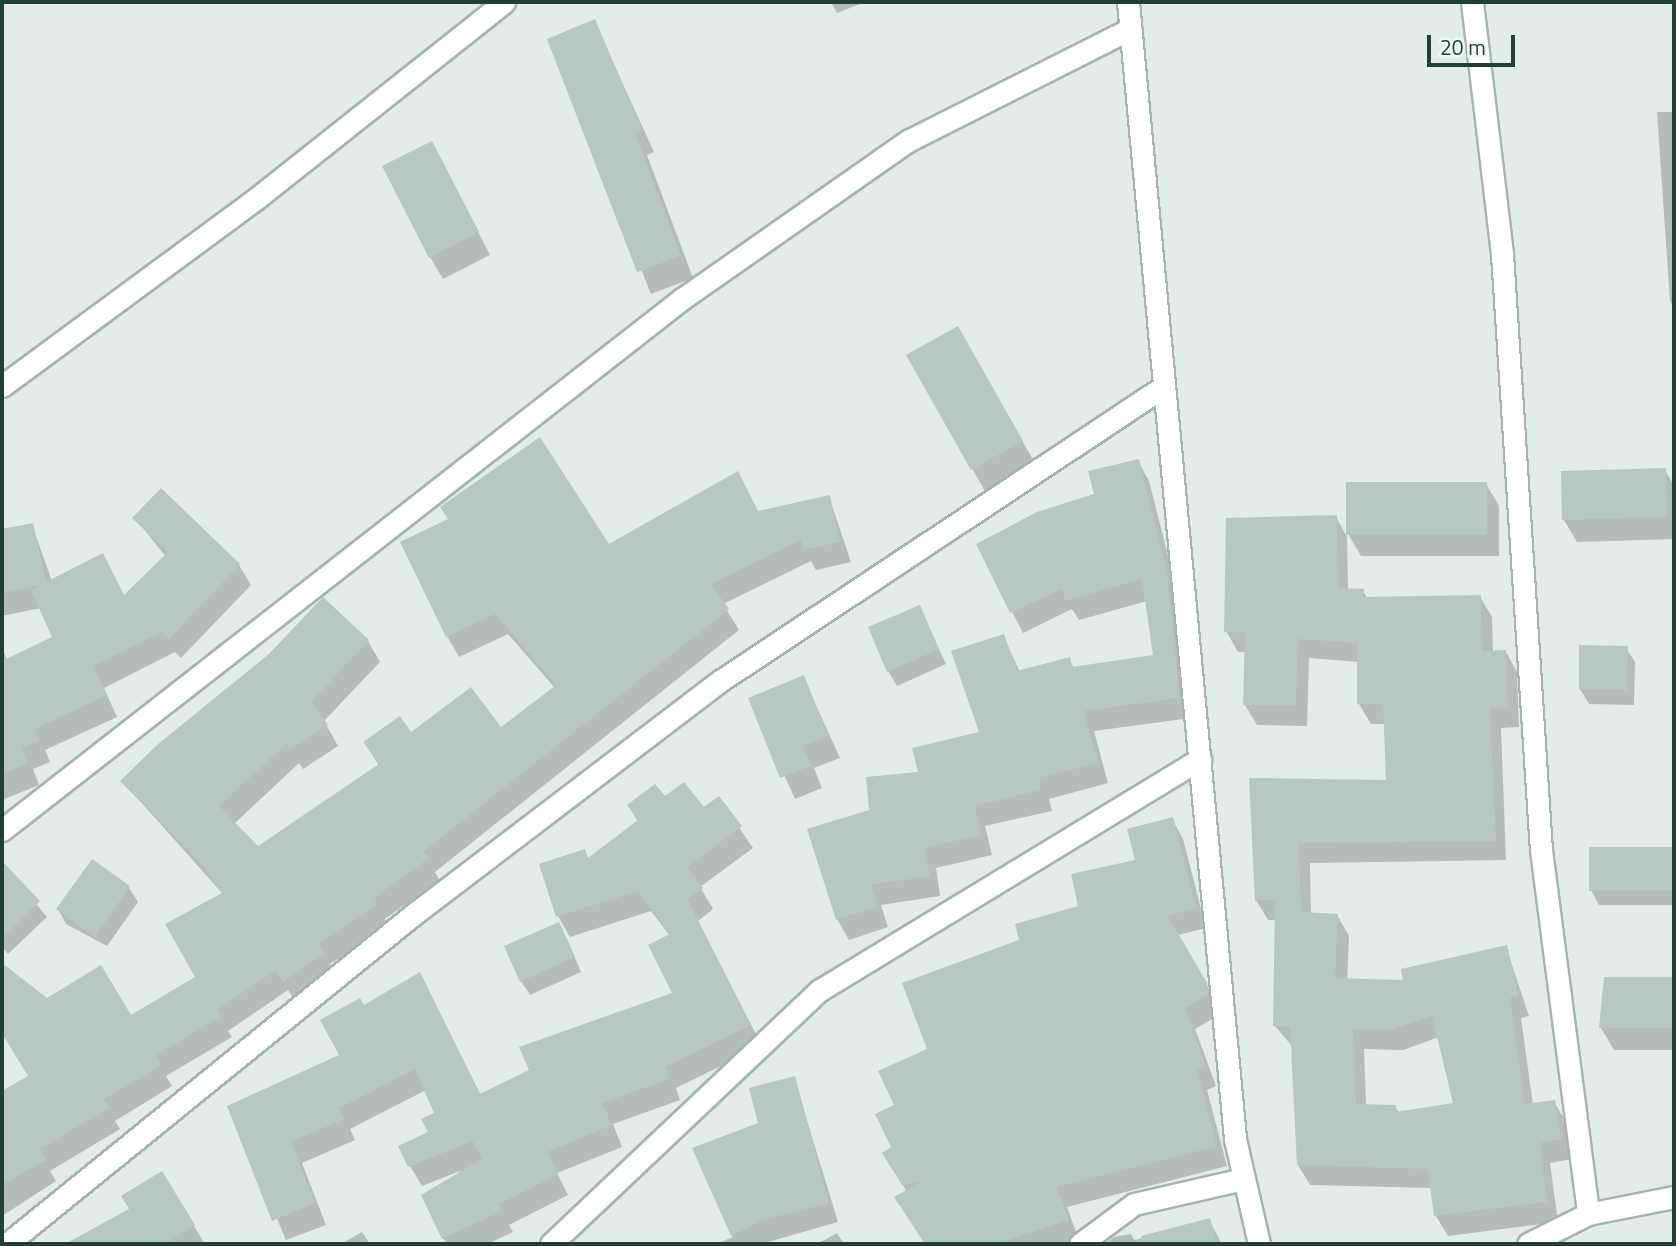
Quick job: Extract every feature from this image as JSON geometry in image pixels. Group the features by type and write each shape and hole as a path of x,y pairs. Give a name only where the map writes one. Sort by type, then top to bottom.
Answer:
{"street":[{"path":"2,386 257,198 504,2"},
{"path":"1128,2 1163,387 1244,1179 1259,1244"},
{"path":"1472,2 1502,254 1541,850 1588,1214"},
{"path":"2,830 682,299 908,141 1130,29"},
{"path":"7,1244 414,914 720,681 1163,387"},
{"path":"551,1244 820,990 1200,759"},
{"path":"1080,1244 1134,1204 1244,1179"},
{"path":"1528,1244 1588,1214 1674,1197"}],"building":[{"path":"595,19 642,130 635,133 681,256 637,272 547,39"},
{"path":"432,141 479,232 429,258 382,166"},
{"path":"958,326 1023,441 971,470 906,355"},
{"path":"540,437 609,544 738,471 758,511 830,495 840,542 803,550 801,540 711,584 729,609 424,851 429,858 374,898 378,904 319,943 325,953 283,982 275,971 218,1009 221,1016 156,1055 162,1065 104,1099 109,1108 40,1149 46,1160 2,1185 2,1091 28,1076 2,1033 2,963 47,998 101,965 131,1015 195,977 165,924 222,893 201,863 120,781 157,745 269,654 323,597 369,640 312,701 328,725 290,750 286,744 219,806 258,846 379,764 363,742 400,716 411,732 471,687 501,727 556,685 495,614 446,637 400,542 448,519 440,507"},
{"path":"1139,459 1167,573 1180,698 1084,711 1098,763 1039,778 1041,790 975,806 981,835 925,848 930,876 871,885 878,907 836,920 807,829 869,810 866,777 918,772 912,748 979,732 951,651 1004,634 1017,671 1070,657 1072,667 1153,655 1142,579 1065,601 1062,589 1010,613 976,544 1037,512 1094,494 1088,471"},
{"path":"1666,468 1667,517 1562,520 1561,471"},
{"path":"1346,482 1487,482 1487,535 1346,535"},
{"path":"161,488 240,564 169,639 162,632 94,666 107,695 35,729 40,741 22,748 28,764 2,774 2,661 52,637 31,590 40,585 2,593 2,529 33,523 46,582 103,553 124,595 168,552 132,518"},
{"path":"1337,515 1338,588 1364,589 1363,597 1481,595 1482,651 1506,650 1508,707 1490,708 1496,841 1299,843 1301,912 1338,914 1335,978 1403,980 1401,969 1507,945 1519,996 1510,998 1525,1104 1555,1100 1562,1139 1540,1143 1547,1202 1434,1216 1428,1169 1297,1165 1290,1027 1273,1026 1275,900 1255,901 1249,778 1386,780 1383,704 1357,704 1357,643 1298,639 1296,706 1243,705 1245,633 1224,632 1226,518","holes":["1432,1016 1453,1103 1396,1112 1396,1105 1356,1104 1353,1029 1390,1030"]},
{"path":"920,605 939,649 887,672 868,627"},
{"path":"1579,645 1628,646 1627,690 1579,689"},
{"path":"804,675 828,736 803,746 811,766 780,778 748,698"},
{"path":"684,782 704,807 719,796 742,826 687,867 703,888 687,899 751,1025 665,1067 670,1079 602,1103 612,1125 547,1152 558,1174 499,1204 502,1211 442,1239 421,1195 482,1159 473,1141 408,1167 398,1146 428,1132 421,1119 434,1113 415,1069 339,1108 344,1119 291,1142 315,1203 272,1221 227,1106 339,1055 320,1020 360,998 364,1005 420,972 480,1094 529,1070 519,1047 672,993 648,945 670,934 638,891 556,917 539,864 585,849 588,858 638,820 627,805 655,784 665,796"},
{"path":"1173,817 1196,908 1168,916 1207,983 1208,995 1185,1008 1206,1066 1197,1070 1217,1146 1057,1187 1069,1220 997,1244 925,1244 894,1197 922,1181 902,1185 882,1153 891,1147 875,1114 894,1105 878,1071 927,1049 902,983 1019,940 1015,924 1078,906 1071,874 1135,860 1127,829"},
{"path":"1589,847 1674,847 1674,891 1589,891"},
{"path":"92,859 130,886 95,937 56,909"},
{"path":"2,861 40,901 2,938"},
{"path":"559,922 575,957 520,982 504,946"},
{"path":"1604,977 1674,977 1674,1028 1599,1028"},
{"path":"795,1076 829,1203 762,1220 731,1236 692,1148 758,1123 749,1088"},
{"path":"162,1171 195,1225 164,1244 65,1244 129,1209 121,1196"},
{"path":"1210,1218 1217,1244 1142,1244 1141,1236"}]}
